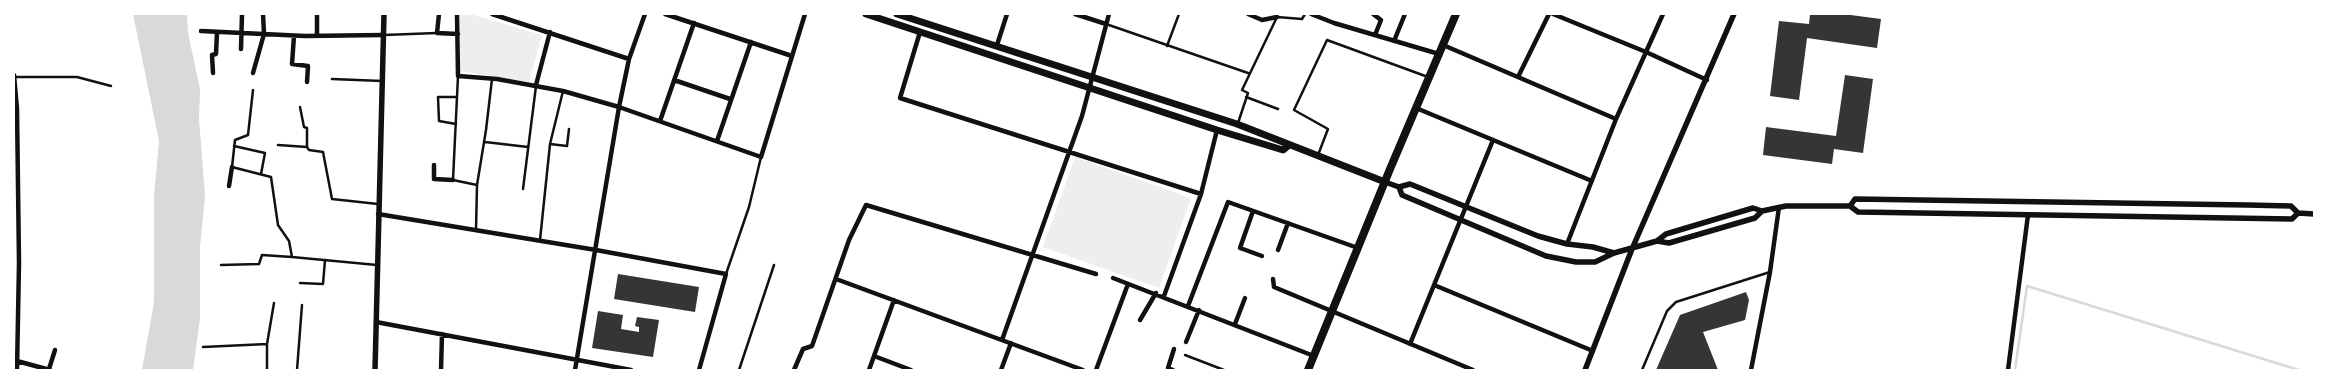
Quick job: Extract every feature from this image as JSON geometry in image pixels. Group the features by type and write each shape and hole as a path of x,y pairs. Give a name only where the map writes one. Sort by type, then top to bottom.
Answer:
{"main road":[{"path":"866,14 1217,130 1283,150 1288,146"},
{"path":"897,14 1093,79 1237,124 1284,141 1288,146 1385,182"},
{"path":"1308,370 1456,14"}],"street":[{"path":"241,49 242,14"},
{"path":"254,73 264,34 263,14"},
{"path":"317,14 317,35"},
{"path":"375,370 384,14"},
{"path":"439,14 437,33 458,34"},
{"path":"457,14 458,76 492,78 536,85 564,92 660,120 761,157 805,14"},
{"path":"492,14 629,59"},
{"path":"511,20 513,14"},
{"path":"575,370 619,107 629,59 645,14"},
{"path":"665,14 792,56"},
{"path":"997,46 1008,14"},
{"path":"1076,14 1106,24"},
{"path":"1002,340 1070,152 1091,88 1110,14"},
{"path":"1248,14 1262,20 1277,17"},
{"path":"1311,14 1439,54"},
{"path":"1327,20 1330,14"},
{"path":"1373,14 1381,20 1375,35"},
{"path":"1394,41 1405,14"},
{"path":"1518,77 1549,14"},
{"path":"1552,14 1646,52 1707,80"},
{"path":"1567,244 1616,118 1663,14"},
{"path":"1585,370 1632,250 1734,14"},
{"path":"660,120 694,23"},
{"path":"201,31 294,36 384,35"},
{"path":"213,73 212,55 216,54 217,32"},
{"path":"536,85 550,32"},
{"path":"920,32 900,98 1201,194"},
{"path":"294,36 292,64 308,66 307,82"},
{"path":"717,141 751,42"},
{"path":"1443,45 1616,118"},
{"path":"14,76 19,263 17,370"},
{"path":"674,80 730,99"},
{"path":"1416,108 1592,181"},
{"path":"1164,296 1201,194 1217,130"},
{"path":"1410,344 1493,140"},
{"path":"434,165 434,179 453,180"},
{"path":"230,186 232,167"},
{"path":"1385,182 1399,187 1410,184 1538,236 1614,253"},
{"path":"1399,187 1402,195 1546,256 1576,262 1595,262 1614,253 1632,250 1658,241 1666,234 1752,208 1762,211 1779,207 1850,206 1858,212 2292,219 2298,213"},
{"path":"1850,206 1855,199 2291,206 2298,213 2314,214"},
{"path":"1188,306 1228,202 1358,248"},
{"path":"2070,203 2070,215"},
{"path":"794,370 803,348 812,346 849,240 866,205 1096,274"},
{"path":"1750,370 1770,272 1779,207"},
{"path":"1253,211 1240,248 1262,256"},
{"path":"1658,241 1669,243 1755,218 1762,211"},
{"path":"378,214 540,240 726,274 699,370"},
{"path":"2008,370 2028,215"},
{"path":"1278,250 1288,223"},
{"path":"1113,278 1164,296 1314,356"},
{"path":"836,279 1011,343 1072,368 1084,370"},
{"path":"1273,279 1274,287 1473,370"},
{"path":"1096,370 1128,284"},
{"path":"1434,285 1593,351"},
{"path":"1140,320 1156,293"},
{"path":"1234,324 1245,298"},
{"path":"869,370 894,300"},
{"path":"1186,342 1199,310"},
{"path":"376,322 631,370"},
{"path":"441,370 442,334"},
{"path":"1001,370 1011,343"},
{"path":"1173,370 1168,368 1174,349"},
{"path":"17,361 50,370 54,350"},
{"path":"874,356 896,368 911,370"}],"lane":[{"path":"1167,46 1179,14"},
{"path":"1237,124 1248,92 1242,90 1248,73 1275,26 1277,17 1302,19 1305,14"},
{"path":"1106,24 1248,73"},
{"path":"384,35 437,33"},
{"path":"1317,156 1328,128 1294,110 1327,40 1429,77"},
{"path":"14,76 77,77 111,86"},
{"path":"458,76 453,180 477,184"},
{"path":"476,230 477,184 492,78"},
{"path":"332,79 382,81"},
{"path":"523,188 536,85"},
{"path":"253,90 248,135 235,140 232,167 272,176 278,225 289,241 292,257"},
{"path":"540,240 550,144 564,92"},
{"path":"456,124 439,122 438,97 457,97"},
{"path":"1246,98 1278,109"},
{"path":"300,107 304,127 307,128 307,147"},
{"path":"550,144 567,146 569,129"},
{"path":"484,142 528,146"},
{"path":"278,144 307,147 309,150 323,152 332,199 378,204"},
{"path":"234,146 265,153 261,174"},
{"path":"726,274 749,207 761,157"},
{"path":"221,265 259,264 262,255 377,265"},
{"path":"300,283 323,284 325,260"},
{"path":"739,370 774,265"},
{"path":"1642,370 1667,311 1676,302 1770,272"},
{"path":"267,370 267,344 274,303"},
{"path":"298,370 302,305"},
{"path":"203,347 267,344"},
{"path":"1185,355 1224,370"}],"shaded area":[{"path":"133,14 187,14 188,33 200,89 199,119 205,196 200,247 200,319 193,370 142,370 154,302 154,196 159,141"},
{"path":"460,14 470,14 542,35 529,82 460,71"},
{"path":"1075,157 1191,198 1159,288 1043,247"}],"building":[{"path":"1810,14 1843,14 1881,19 1877,48 1807,38 1799,100 1770,96 1779,21 1809,24"},
{"path":"1845,75 1873,79 1863,153 1834,149 1832,164 1763,155 1766,127 1836,136"},
{"path":"618,274 699,287 695,312 614,299"},
{"path":"1746,292 1749,300 1745,320 1703,332 1718,370 1656,370 1680,315"},
{"path":"598,311 623,315 621,329 639,332 639,327 635,326 637,317 659,320 653,357 592,348"}],"waterway":[{"path":"2015,370 2027,286 2299,370"}]}
